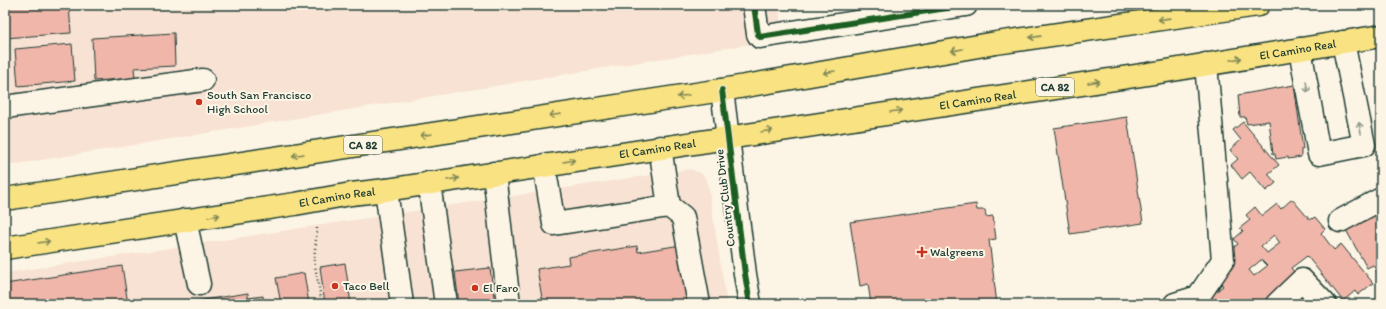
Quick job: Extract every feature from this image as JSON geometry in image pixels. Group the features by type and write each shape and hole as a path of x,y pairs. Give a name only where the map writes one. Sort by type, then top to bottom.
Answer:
{"main road":[{"name":"CA 82","path":"5,199 722,90 996,43 1258,5"},
{"name":"El Camino Real","path":"5,248 351,194 386,190 660,147 1148,74 1381,36"}],"street":[{"path":"754,5 758,34 760,37 966,5"},
{"path":"1300,49 1319,154 1364,145 1343,42"},
{"path":"1175,304 1198,297 1223,260 1206,64"},
{"path":"5,107 203,80"},
{"name":"Country Club Drive","path":"722,90 750,304"},
{"path":"660,147 669,206 683,217 699,304"},
{"path":"544,165 554,224 669,206"},
{"path":"494,173 509,304"},
{"path":"429,183 446,304"},
{"path":"386,190 402,304"},
{"path":"1340,221 1381,199"},
{"path":"185,220 199,284"},
{"path":"1277,304 1302,280 1325,304"}],"path":[{"path":"317,228 314,260 322,304"}],"shaded area":[{"name":"South San Francisco High School","path":"5,5 779,5 782,39 5,166"},
{"path":"690,169 701,173 707,179 727,304 5,304 5,273"}],"building":[{"path":"5,5 69,5 71,33 5,38"},
{"path":"174,33 175,66 134,68 135,78 94,81 92,38"},
{"path":"72,44 75,81 18,86 15,49"},
{"path":"1294,85 1303,149 1301,149 1301,157 1276,159 1275,154 1273,154 1269,121 1247,124 1245,117 1240,117 1238,95"},
{"path":"1127,117 1143,223 1070,234 1054,128"},
{"path":"1243,122 1279,165 1268,174 1276,183 1266,191 1250,172 1242,179 1231,165 1238,159 1230,150 1241,140 1233,130"},
{"path":"1292,199 1310,220 1315,217 1325,229 1321,233 1334,250 1341,244 1373,283 1358,295 1355,291 1343,301 1307,256 1291,268 1295,273 1285,280 1288,284 1272,304 1210,304 1212,302 1209,298 1223,286 1217,279 1228,252 1238,244 1234,239 1243,231 1240,228 1250,220 1246,215 1255,207 1262,216 1277,204 1281,209","holes":["1274,235 1280,243 1267,253 1261,246","1261,260 1267,266 1254,276 1249,270"]},
{"name":"Walgreens","path":"976,204 977,210 985,210 986,217 993,216 996,239 989,240 997,304 871,304 868,284 860,286 850,222"},
{"path":"1381,210 1381,279 1373,265 1367,268 1346,230"},
{"path":"681,245 690,304 543,304 537,269 569,264 568,257 637,246 638,252"},
{"name":"Taco Bell","path":"345,263 351,304 325,304 320,267"},
{"path":"122,266 128,304 5,304 5,284"},
{"name":"El Faro","path":"490,268 495,304 459,304 455,272"},
{"path":"304,273 309,304 281,304 276,278"},
{"path":"248,293 248,298 263,296 264,304 177,304"}],"cycle path":[{"path":"754,5 758,34 760,37 966,5"},
{"path":"722,90 750,304"}],"place":[{"name":"South San Francisco High School","path":"199,102"},
{"name":"Walgreens","path":"922,252"},
{"name":"Taco Bell","path":"335,286"},
{"name":"El Faro","path":"475,288"}]}
